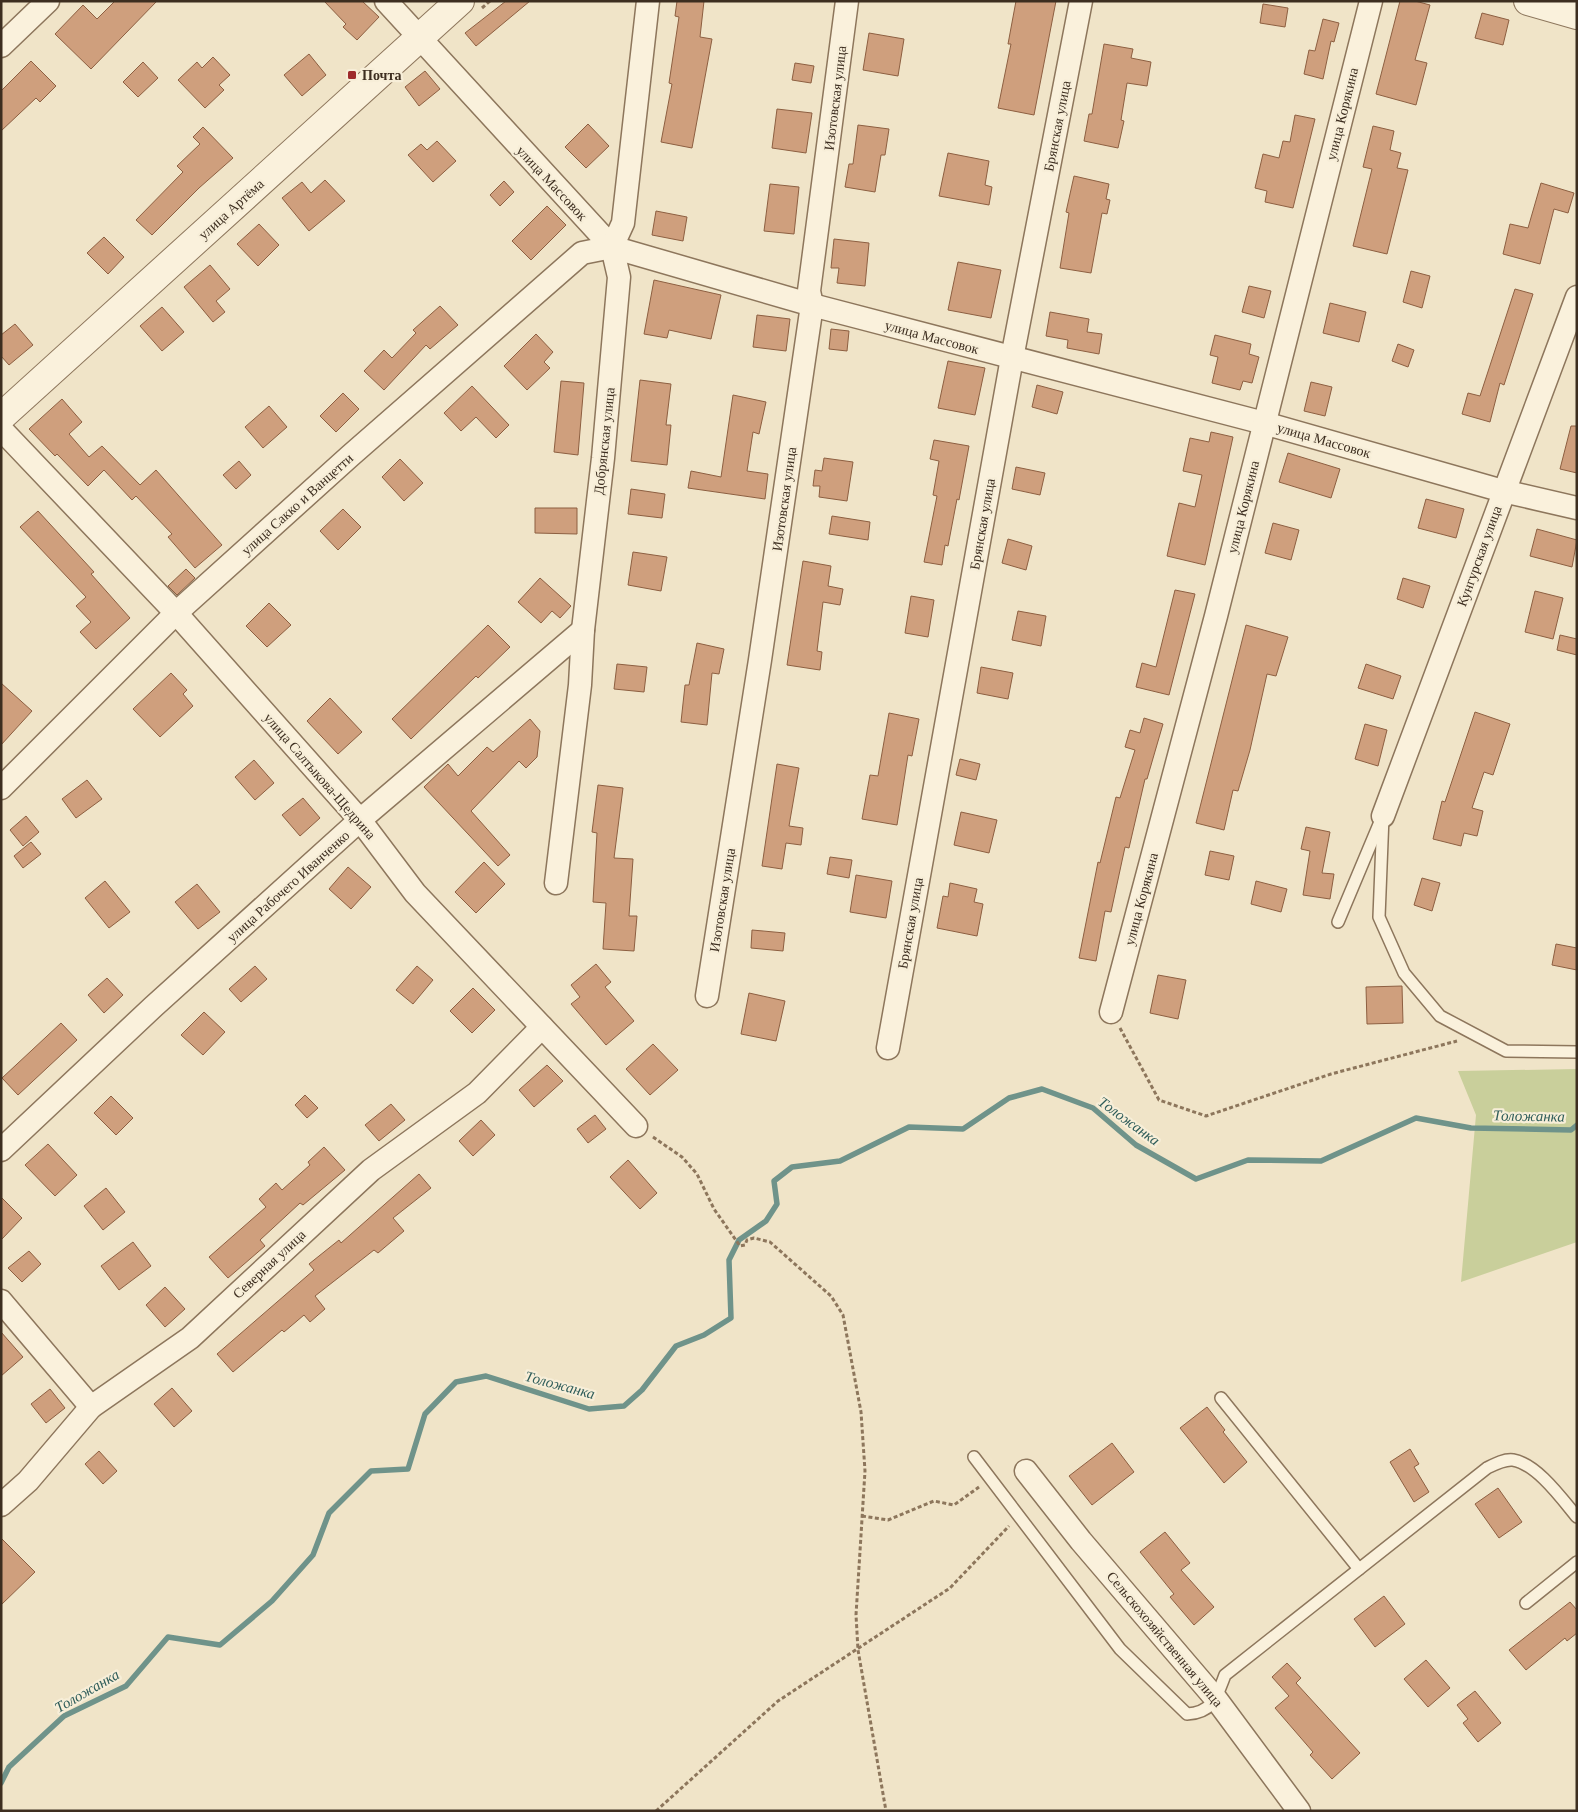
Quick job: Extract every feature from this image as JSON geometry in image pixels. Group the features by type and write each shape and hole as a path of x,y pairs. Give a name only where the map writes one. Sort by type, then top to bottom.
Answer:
{"street":[{"path":"1,46 48,1"},
{"name":"улица Массовок","path":"386,1 612,248 812,305 1264,423 1503,491 1577,508"},
{"name":"улица Артёма","path":"1,416 460,1"},
{"path":"612,248 624,223 648,1"},
{"name":"Изотовская улица","path":"707,996 760,660 812,305 810,291 847,1"},
{"name":"Брянская улица","path":"888,1048 1012,358 1081,1"},
{"name":"улица Корякина","path":"1111,1012 1216,616 1371,1"},
{"path":"1528,1 1577,15"},
{"name":"улица Сакко и Ванцетти","path":"1,788 176,614 350,456 582,253 612,248"},
{"name":"Добрянская улица","path":"556,883 580,685 582,630 602,468 619,277 612,248"},
{"name":"Кунгурская улица","path":"1383,816 1577,297"},
{"name":"улица Салтыкова-Щедрина","path":"1,429 176,614 360,820 415,893 636,1126"},
{"name":"улица Рабочего Иванченко","path":"1,1150 153,1008 360,820 582,630"},
{"name":"Северная улица","path":"1,1505 28,1481 91,1407 190,1338 371,1170 477,1093 542,1026"},
{"path":"1,1302 91,1407"},
{"name":"Сельскохозяйственная улица","path":"1026,1471 1081,1541 1216,1699 1299,1811"}],"lane":[{"path":"1338,922 1383,816"},
{"path":"1383,816 1379,917 1404,973 1440,1016 1506,1051 1577,1052"},
{"path":"1221,1398 1359,1569"},
{"path":"974,1457 1120,1649 1187,1714 1200,1713 1216,1699 1225,1675 1487,1468 1501,1461 1512,1460 1523,1464 1551,1485 1577,1517"},
{"path":"1526,1603 1577,1562"}],"path":[{"path":"1111,1012 1159,1100 1206,1116 1331,1074 1478,1036"},
{"path":"636,1126 682,1156 697,1174 714,1210 740,1246 745,1245 747,1240 754,1238 770,1242 831,1296 843,1314 861,1412 865,1471 856,1615 858,1650 886,1811"},
{"path":"862,1516 888,1520 934,1501 954,1505 991,1478"},
{"path":"656,1811 778,1701 950,1588 1018,1516"}],"green space":[{"path":"1577,1069 1577,1242 1461,1282 1476,1115 1458,1071"}],"building":[{"path":"115,1 157,1 91,69 55,34 83,5 97,19"},
{"path":"324,1 362,1 379,17 357,40 343,27 346,24"},
{"path":"506,1 530,1 476,46 465,33"},
{"path":"677,1 704,1 700,37 712,39 692,148 661,142 672,84 669,83 679,17 675,16"},
{"path":"1016,1 1056,1 1034,115 998,108 1011,44 1008,44"},
{"path":"1400,1 1415,1 1430,5 1415,60 1427,63 1416,105 1376,94"},
{"path":"1263,4 1288,8 1285,27 1260,23"},
{"path":"1482,13 1509,20 1503,45 1475,38"},
{"path":"1323,19 1339,23 1334,42 1331,41 1323,79 1304,74 1309,50 1315,51"},
{"path":"869,33 904,39 898,76 863,70"},
{"path":"1104,44 1133,49 1131,58 1151,62 1147,86 1127,83 1121,120 1124,121 1118,148 1084,141 1089,114 1092,114"},
{"path":"309,54 326,75 302,96 284,75"},
{"path":"213,57 230,75 219,85 224,90 205,108 178,80 197,62 202,68"},
{"path":"31,61 56,86 40,102 36,98 1,131 1,91"},
{"path":"143,62 158,78 138,97 123,82"},
{"path":"795,63 814,66 811,83 792,80"},
{"path":"425,71 440,89 419,106 405,87"},
{"path":"777,109 812,113 806,153 772,148"},
{"path":"1295,115 1315,119 1293,208 1265,202 1267,191 1255,188 1263,154 1279,158 1283,141 1290,142"},
{"path":"588,124 609,146 586,168 565,147"},
{"path":"858,125 889,129 885,155 881,155 875,192 845,187 849,164 853,164"},
{"path":"1373,126 1394,131 1390,150 1401,153 1397,168 1408,170 1387,254 1353,246 1372,169 1363,167"},
{"path":"203,127 233,158 199,188 152,235 136,220 183,172 177,166 200,144 193,137"},
{"path":"437,141 456,161 433,182 408,155 421,144 427,150"},
{"path":"948,153 989,161 985,185 992,187 989,205 939,196"},
{"path":"1074,176 1109,184 1106,199 1110,200 1107,214 1102,213 1091,273 1060,268 1069,213 1066,212"},
{"path":"325,180 345,201 309,231 282,198 302,182 311,193"},
{"path":"504,181 514,192 500,206 490,195"},
{"path":"1541,183 1574,193 1568,213 1554,209 1540,264 1503,254 1510,224 1528,228"},
{"path":"770,184 799,187 794,234 764,231"},
{"path":"547,206 566,225 531,260 512,241"},
{"path":"656,211 687,217 683,241 652,235"},
{"path":"259,224 279,245 258,266 237,244"},
{"path":"104,237 124,257 108,274 87,253"},
{"path":"834,239 869,243 865,286 837,283 839,268 831,268"},
{"path":"958,262 1001,270 991,318 948,310"},
{"path":"210,265 230,289 216,301 225,312 213,322 184,287"},
{"path":"1411,271 1430,276 1422,308 1403,302"},
{"path":"654,280 721,295 711,339 669,330 667,338 644,334"},
{"path":"1249,286 1271,291 1264,318 1242,312"},
{"path":"1515,289 1533,294 1504,385 1500,383 1490,422 1462,414 1468,393 1480,396"},
{"path":"1330,303 1366,312 1359,342 1323,333"},
{"path":"440,306 458,325 430,349 426,345 384,390 364,371 384,350 392,358 416,333 413,330"},
{"path":"162,307 184,332 162,351 140,326"},
{"path":"1050,312 1089,319 1087,332 1102,334 1099,354 1067,348 1068,340 1046,336"},
{"path":"757,315 790,319 786,351 753,347"},
{"path":"15,324 33,345 9,365 1,356 1,335"},
{"path":"831,329 849,331 847,351 829,349"},
{"path":"536,334 553,352 544,362 550,368 527,390 504,366"},
{"path":"1215,335 1251,344 1249,354 1259,357 1252,383 1243,381 1240,390 1212,383 1218,357 1210,355"},
{"path":"1398,344 1414,350 1408,367 1392,361"},
{"path":"948,361 985,368 975,415 938,408"},
{"path":"640,380 671,384 666,425 671,425 667,465 631,461"},
{"path":"561,381 584,383 578,455 554,452"},
{"path":"1311,382 1332,387 1325,416 1304,411"},
{"path":"1037,385 1063,392 1057,414 1032,407"},
{"path":"472,386 509,425 496,438 476,417 461,431 444,413"},
{"path":"343,393 359,409 336,432 320,416"},
{"path":"733,395 766,402 759,434 753,432 747,471 768,474 765,499 688,488 691,471 721,477"},
{"path":"62,399 82,422 69,434 89,457 102,446 140,485 156,470 222,545 195,568 168,537 172,534 136,496 132,500 104,470 88,486 57,454 55,456 29,429"},
{"path":"269,406 287,427 263,448 245,427"},
{"path":"1571,426 1577,426 1577,473 1560,469"},
{"path":"1211,432 1233,437 1205,565 1167,556 1179,503 1195,507 1202,475 1183,471 1190,438 1209,442"},
{"path":"934,440 969,446 959,500 957,499 948,546 945,545 942,565 924,562 937,496 933,495 939,461 930,459"},
{"path":"1288,453 1340,469 1331,498 1279,482"},
{"path":"824,458 853,462 847,501 819,497 820,486 813,486 815,470 822,471"},
{"path":"400,459 423,483 404,501 382,477"},
{"path":"239,461 251,475 236,489 223,475"},
{"path":"1016,467 1045,473 1040,495 1012,489"},
{"path":"631,489 665,494 662,518 628,514"},
{"path":"1426,499 1464,509 1456,538 1418,528"},
{"path":"535,508 577,508 577,534 535,533"},
{"path":"343,509 361,527 338,550 320,531"},
{"path":"38,511 94,572 91,574 130,618 96,649 80,632 91,622 76,606 86,597 20,527"},
{"path":"832,516 870,522 868,540 829,534"},
{"path":"1273,523 1299,530 1291,560 1265,553"},
{"path":"1537,529 1577,540 1572,567 1530,556"},
{"path":"1008,539 1032,546 1026,570 1002,563"},
{"path":"633,552 667,557 661,591 628,585"},
{"path":"803,561 831,566 828,586 843,589 840,605 823,602 817,651 822,652 820,670 787,665"},
{"path":"186,569 195,578 177,595 168,586"},
{"path":"540,578 571,606 560,618 552,611 541,623 518,602"},
{"path":"1403,578 1430,586 1423,608 1397,599"},
{"path":"1175,590 1195,594 1169,695 1136,687 1142,663 1156,667"},
{"path":"1535,591 1563,598 1553,639 1525,632"},
{"path":"911,596 934,600 928,637 905,633"},
{"path":"269,603 291,625 267,647 246,626"},
{"path":"1018,611 1046,616 1041,646 1012,640"},
{"path":"488,625 510,647 478,678 476,676 411,739 392,719"},
{"path":"1246,625 1288,637 1276,676 1267,674 1250,750 1238,791 1233,790 1224,830 1196,823"},
{"path":"1560,635 1577,639 1577,655 1557,650"},
{"path":"697,643 724,649 719,674 712,673 707,725 681,722 685,685 689,685"},
{"path":"617,664 647,667 644,692 614,689"},
{"path":"1366,664 1401,676 1393,699 1358,688"},
{"path":"981,667 1013,673 1008,699 977,693"},
{"path":"171,673 187,690 183,694 193,706 160,737 133,709"},
{"path":"1,683 32,711 1,745"},
{"path":"330,698 362,732 338,754 307,721"},
{"path":"1475,712 1510,724 1493,775 1484,772 1472,808 1483,811 1477,836 1464,833 1461,846 1433,839 1442,801 1445,802"},
{"path":"889,713 919,719 912,756 908,755 897,825 862,819 870,775 878,776"},
{"path":"1144,718 1163,724 1147,779 1145,779 1129,848 1125,847 1111,912 1105,911 1096,961 1079,958 1098,862 1100,863 1116,797 1120,798 1135,750 1125,747 1130,730 1140,733"},
{"path":"530,719 540,731 537,757 526,768 519,761 471,811 510,855 498,866 424,787 448,764 458,776 487,747 493,752"},
{"path":"1365,724 1387,730 1378,766 1355,759"},
{"path":"960,759 980,764 976,780 956,775"},
{"path":"254,760 274,783 255,800 235,777"},
{"path":"777,764 799,768 789,826 803,828 801,845 786,843 782,869 762,866"},
{"path":"87,780 102,799 76,818 62,799"},
{"path":"598,785 623,788 614,858 633,859 629,916 637,916 634,951 603,949 606,903 593,902 597,833 592,832"},
{"path":"303,798 320,818 300,836 282,815"},
{"path":"961,812 997,820 989,853 954,845"},
{"path":"26,816 39,832 23,846 10,830"},
{"path":"1306,827 1330,832 1322,873 1334,874 1330,899 1303,895 1310,851 1301,849"},
{"path":"31,842 41,854 23,868 14,856"},
{"path":"1210,851 1234,856 1229,880 1205,875"},
{"path":"830,857 852,860 849,878 827,874"},
{"path":"484,862 505,884 476,913 455,892"},
{"path":"348,867 371,887 351,909 329,889"},
{"path":"856,875 892,881 886,918 850,912"},
{"path":"1422,878 1440,883 1432,911 1414,905"},
{"path":"105,881 130,912 109,928 85,898"},
{"path":"1256,881 1287,889 1281,912 1251,904"},
{"path":"950,883 977,889 974,902 983,904 977,936 937,928 943,896 948,897"},
{"path":"197,884 220,912 198,929 175,902"},
{"path":"752,930 785,933 783,951 751,948"},
{"path":"1556,944 1577,948 1577,970 1552,965"},
{"path":"596,964 611,982 605,987 634,1021 606,1045 571,1004 580,997 571,985"},
{"path":"255,966 267,979 241,1002 229,989"},
{"path":"417,966 433,980 413,1004 396,990"},
{"path":"1158,975 1186,980 1178,1019 1150,1013"},
{"path":"107,978 123,995 104,1013 88,995"},
{"path":"1402,986 1403,1023 1367,1024 1366,987"},
{"path":"473,988 495,1010 472,1033 450,1011"},
{"path":"749,993 785,1001 776,1041 741,1034"},
{"path":"204,1012 225,1032 203,1055 181,1035"},
{"path":"61,1023 77,1040 18,1095 2,1078"},
{"path":"653,1044 678,1070 650,1095 626,1069"},
{"path":"547,1065 563,1081 534,1107 519,1090"},
{"path":"305,1095 318,1108 307,1118 295,1105"},
{"path":"111,1096 133,1118 116,1135 94,1113"},
{"path":"391,1104 405,1120 379,1141 365,1125"},
{"path":"595,1115 606,1129 588,1143 577,1129"},
{"path":"481,1120 495,1135 473,1156 459,1141"},
{"path":"48,1144 77,1175 55,1196 25,1165"},
{"path":"324,1147 345,1170 303,1205 300,1203 260,1240 265,1246 228,1278 209,1257 266,1207 259,1199 276,1183 282,1190 310,1165 308,1162"},
{"path":"628,1160 657,1193 640,1209 610,1177"},
{"path":"419,1174 431,1188 393,1218 404,1231 378,1253 374,1250 315,1296 325,1309 310,1322 304,1315 284,1332 282,1330 233,1372 217,1354 314,1270 309,1264 339,1240 341,1243"},
{"path":"106,1188 125,1212 103,1230 84,1206"},
{"path":"1,1197 22,1218 1,1240"},
{"path":"133,1242 151,1266 119,1290 101,1266"},
{"path":"29,1251 41,1264 22,1282 8,1268"},
{"path":"165,1287 185,1309 165,1327 146,1305"},
{"path":"1,1332 23,1357 1,1376"},
{"path":"172,1388 192,1411 174,1427 154,1404"},
{"path":"50,1389 65,1408 46,1423 31,1404"},
{"path":"1207,1407 1225,1430 1223,1432 1247,1462 1224,1483 1180,1428"},
{"path":"1112,1443 1134,1472 1092,1505 1069,1476"},
{"path":"1410,1449 1419,1464 1414,1467 1429,1492 1414,1502 1390,1462"},
{"path":"99,1451 117,1471 103,1484 85,1464"},
{"path":"1498,1488 1522,1522 1499,1538 1475,1504"},
{"path":"1165,1532 1190,1563 1181,1570 1214,1607 1194,1625 1170,1597 1174,1594 1140,1552"},
{"path":"1,1538 35,1572 1,1605"},
{"path":"1384,1596 1405,1624 1375,1647 1354,1619"},
{"path":"1570,1602 1577,1610 1577,1633 1567,1641 1565,1638 1526,1670 1509,1650"},
{"path":"1426,1660 1450,1688 1428,1707 1404,1679"},
{"path":"1287,1663 1301,1678 1296,1683 1360,1753 1332,1779 1310,1755 1313,1752 1275,1708 1289,1696 1272,1677"},
{"path":"1475,1691 1501,1723 1478,1742 1463,1723 1468,1719 1457,1705"}],"waterway":[{"name":"Толожанка","path":"1,1783 9,1767 64,1716 126,1686 168,1637 220,1645 272,1601 313,1555 329,1513 371,1471 408,1469 425,1414 456,1382 486,1376 589,1409 624,1406 642,1390 676,1346 704,1335 731,1318 729,1260 739,1240 766,1221 777,1204 774,1181 792,1167 840,1161 909,1127 963,1129 1009,1098 1042,1089 1093,1108 1136,1145 1196,1179 1248,1160 1321,1161 1416,1118 1471,1128 1571,1130 1577,1125"}],"place":[{"name":"Почта","path":"352,75"}]}
